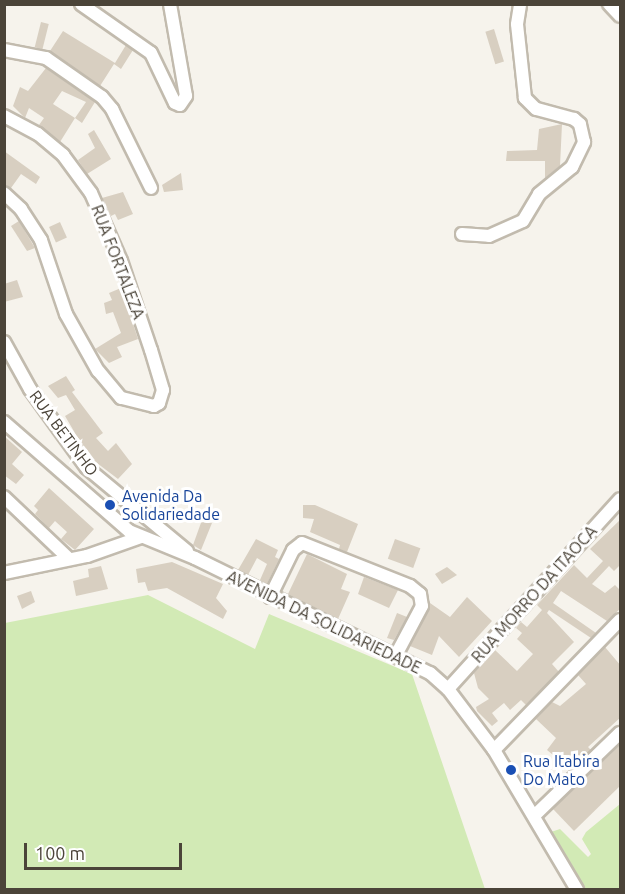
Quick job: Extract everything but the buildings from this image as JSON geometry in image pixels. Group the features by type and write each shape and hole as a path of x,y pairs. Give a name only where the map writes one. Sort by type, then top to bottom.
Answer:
{"street":[{"path":"81,4 151,53 178,105 185,101 184,79 170,4"},
{"path":"462,234 489,236 523,221 539,194 572,167 584,142 580,124 574,118 536,109 525,98 517,24 520,4"},
{"path":"609,4 621,16"},
{"path":"4,50 46,58 102,97 112,109 151,188"},
{"name":"RUA FORTALEZA","path":"4,116 38,134 63,155 102,213 163,390 163,397 154,406 121,398 98,371 66,314 41,240 21,209 4,193"},
{"name":"RUA BETINHO","path":"4,342 30,389 87,468 195,558"},
{"name":"AVENIDA DA SOLIDARIEDADE","path":"4,422 141,537 195,558 270,597 430,673 448,689 494,750 577,890"},
{"path":"4,496 68,558"},
{"name":"RUA MORRO DA ITAOCA","path":"448,689 621,499"},
{"path":"4,573 141,537"},
{"path":"270,597 293,550 302,543 410,586 420,594 422,606 396,655"},
{"path":"494,750 621,620"},
{"path":"534,816 621,733"}],"green space":[{"path":"148,595 255,649 269,614 412,674 485,889 5,889 5,623"},
{"path":"620,804 620,889 584,889 551,832 560,829 588,857 591,854 582,839 586,832"}],"place":[{"name":"Avenida Da Solidariedade","path":"110,505"},
{"name":"Rua Itabira Do Mato","path":"511,770"}]}
